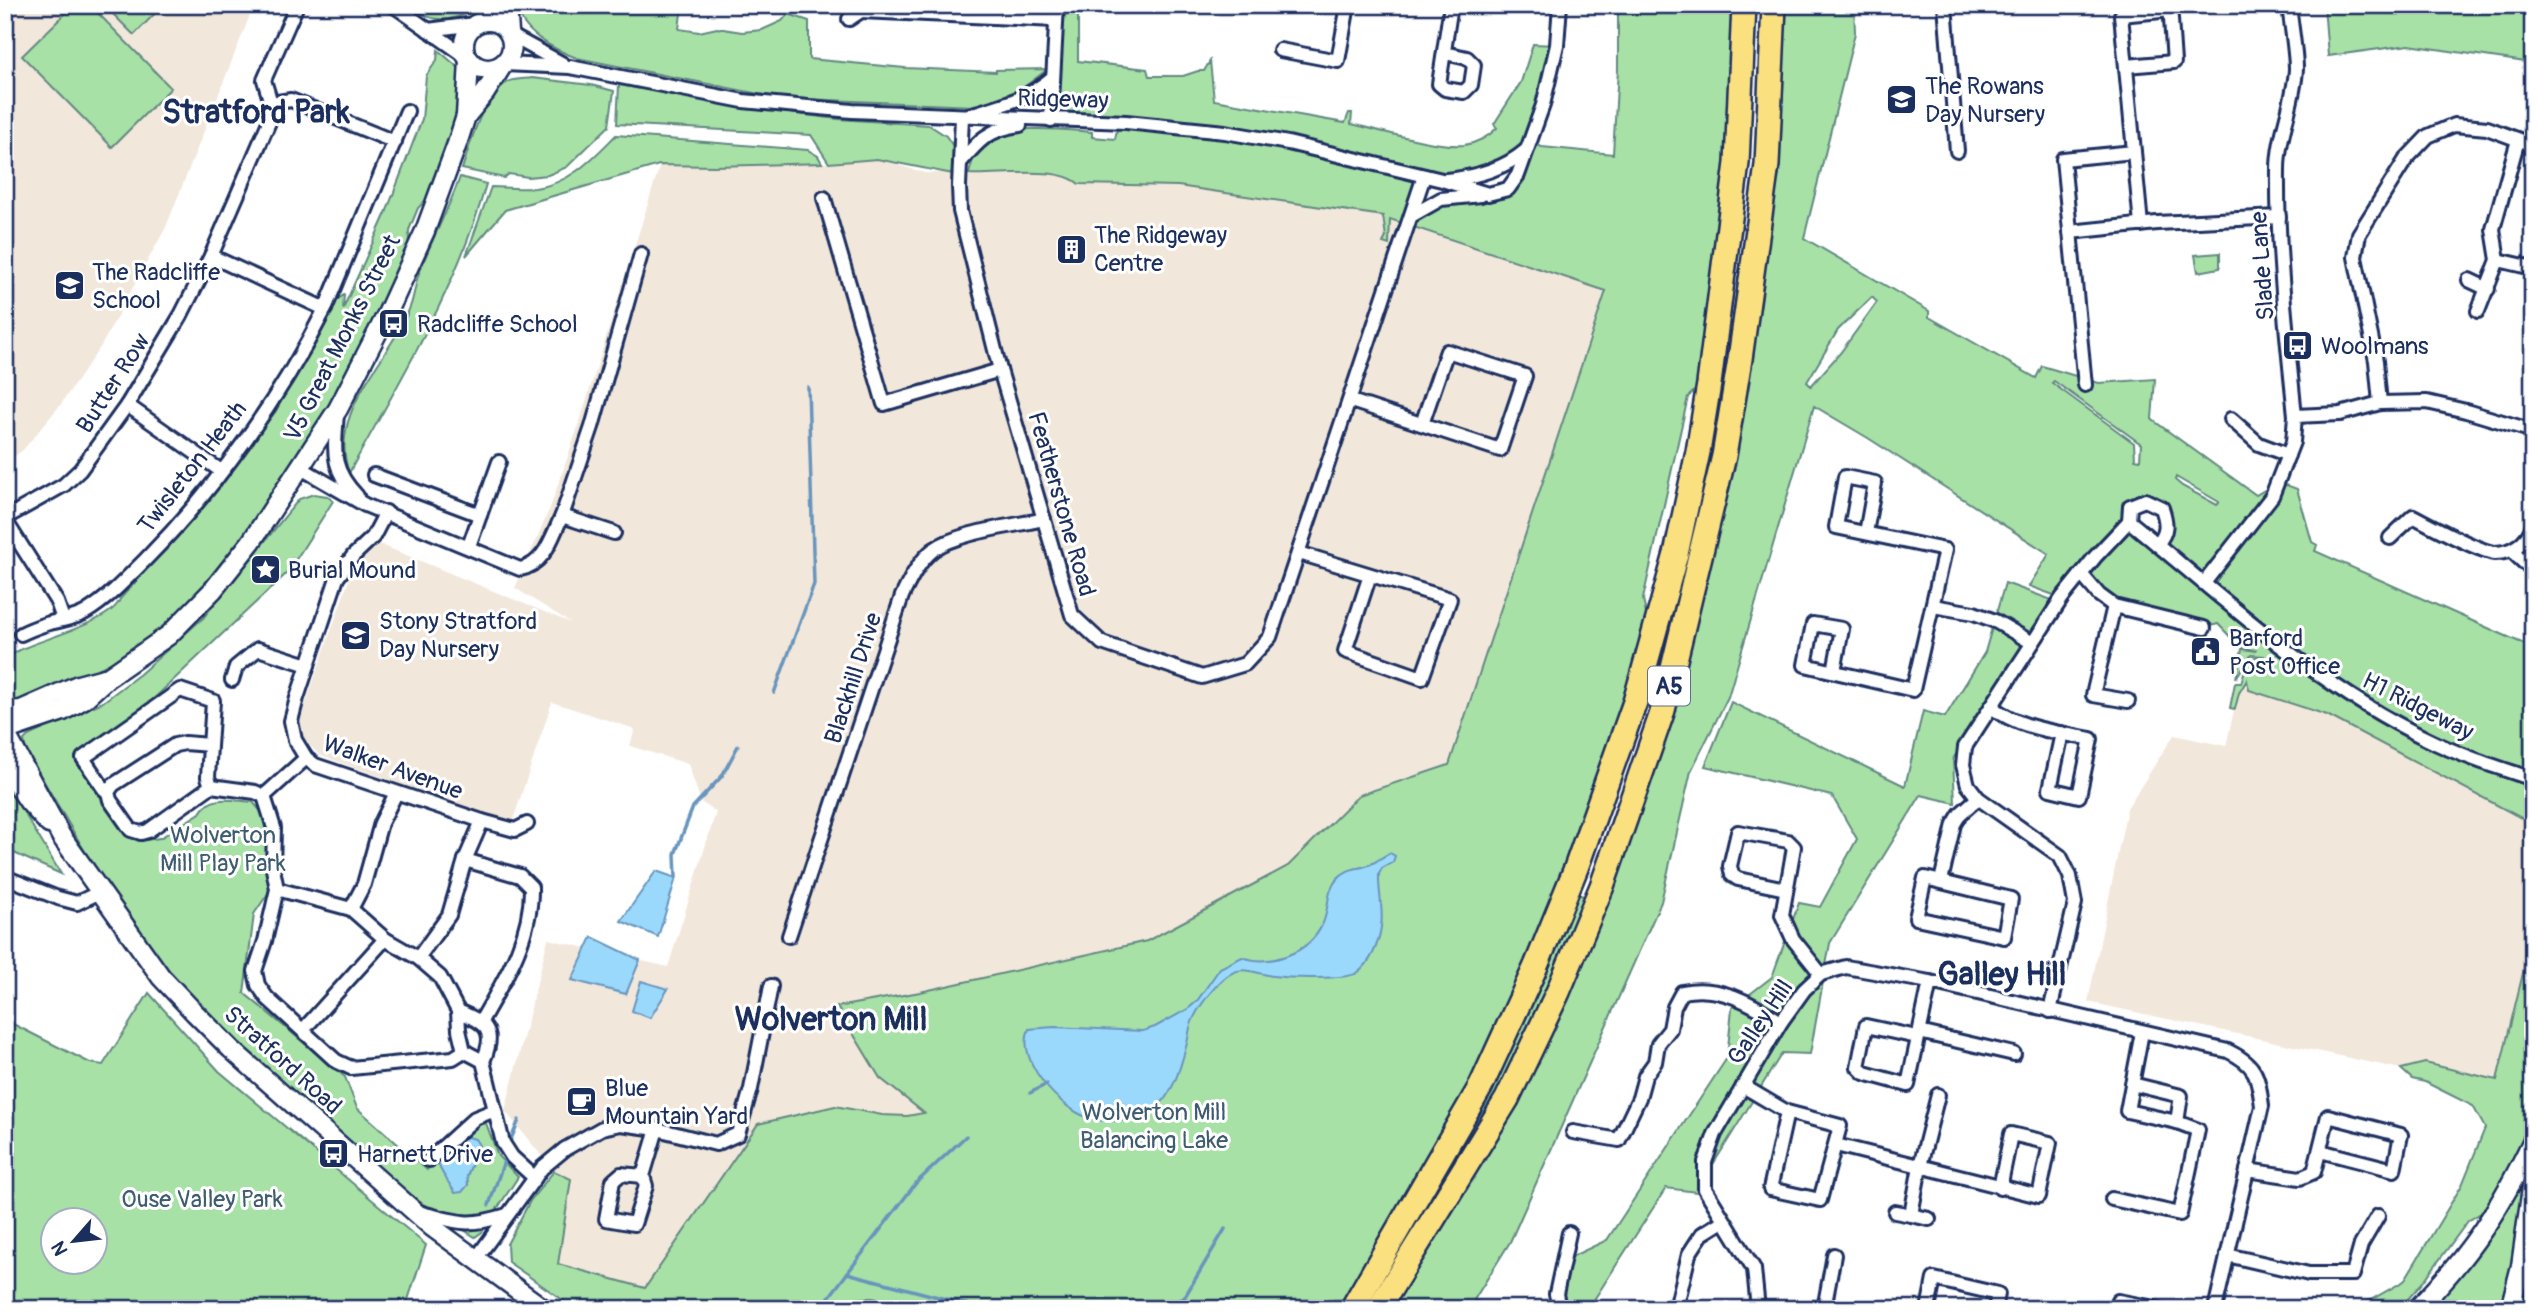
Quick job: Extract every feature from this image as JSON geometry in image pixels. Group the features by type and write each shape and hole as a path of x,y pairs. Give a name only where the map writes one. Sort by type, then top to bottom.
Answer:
{"highway":[{"name":"A5","path":"1352,1309 1481,1086 1536,966 1576,869 1635,702 1676,554 1702,425 1737,163 1744,5"},
{"name":"A5","path":"1378,1309 1507,1099 1602,886 1663,710 1724,456 1740,359 1767,165 1774,5"}],"street":[{"name":"Butter Row","path":"5,519 64,485 80,471 127,405 181,315 211,256 268,122 271,103 266,94 264,80 297,5"},
{"path":"393,5 480,69 488,70 503,65 512,51 507,5"},
{"path":"468,59 464,50 465,36 489,5"},
{"path":"960,163 976,142 1000,128 1051,120 1057,5"},
{"path":"1280,50 1338,61 1348,5"},
{"path":"1445,53 1451,5"},
{"path":"1411,216 1441,199 1488,194 1508,189 1513,183 1543,105 1557,45 1560,5"},
{"path":"1945,5 1957,151"},
{"name":"Slade Lane","path":"2204,583 2272,496 2293,442 2295,416 2278,217 2279,144 2292,98 2296,67 2289,5"},
{"path":"849,19 861,8 1056,20"},
{"path":"2126,66 2174,62 2171,8 2121,15 2141,225"},
{"path":"428,30 492,21 499,23 510,34"},
{"name":"Ridgeway","path":"510,34 570,67"},
{"name":"V5 Great Monks Street","path":"6,729 64,711 85,699 107,678 169,635 213,590 251,542 338,409 387,314 442,186 466,116 468,59"},
{"name":"Ridgeway","path":"503,65 570,67 743,101 852,111 1126,122 1225,132 1288,143 1442,180 1488,194"},
{"name":"V5 Great Monks Street","path":"466,116 503,65"},
{"path":"962,117 1010,103 1037,91 1052,77"},
{"path":"271,103 290,100 395,142"},
{"name":"Twisleton Heath","path":"21,634 84,613 113,593 180,524 258,421 309,340 325,309 407,111"},
{"name":"Featherstone Road","path":"962,117 960,211 1000,370 1072,615 1102,643 1202,677 1245,664 1270,637 1424,176"},
{"path":"2380,403 2376,361 2355,257 2359,234 2406,159 2428,136 2454,125 2487,128 2533,145"},
{"path":"2478,311 2498,260 2493,229 2518,140"},
{"path":"1442,180 1474,176 1496,169 1515,160 1525,151"},
{"path":"2085,385 2063,159 2134,152"},
{"path":"824,198 884,404 1000,370"},
{"path":"2070,232 2278,217"},
{"path":"301,468 365,505 520,569 539,561 562,516 592,427 641,254"},
{"path":"211,256 325,309"},
{"path":"2498,260 2533,268"},
{"path":"2469,280 2488,289"},
{"path":"1351,401 1500,450 1525,376 1447,351 1422,424"},
{"path":"2295,416 2340,414 2380,403 2427,402 2533,431"},
{"path":"127,405 221,471"},
{"path":"338,409 334,457 344,482 365,505"},
{"path":"2231,419 2259,444 2288,456"},
{"path":"469,546 499,462"},
{"path":"374,475 480,515"},
{"path":"1834,671 1913,690 1933,606 1945,550 1836,527 1845,477 1875,483 1866,533"},
{"path":"2050,1011 2075,903 2070,876 2060,856 1978,798 1968,785 1963,765 1965,747 2031,642 2081,574 2129,522 2130,506 2146,500 2162,508 2167,523 2164,536 2157,544"},
{"path":"2390,538 2417,511 2494,553 2514,549 2529,536 2533,525"},
{"name":"Walker Avenue","path":"386,512 373,537 353,556 337,578 291,722 295,740 306,758 315,765 482,821 515,830 527,824"},
{"path":"562,516 614,533"},
{"path":"5,519 57,602 63,619"},
{"name":"Blackhill Drive","path":"789,936 902,596 913,576 934,550 953,539 1044,519"},
{"name":"H1 Ridgeway","path":"2129,522 2268,635 2351,696 2427,739 2533,779"},
{"path":"2514,549 2521,561 2533,571"},
{"path":"1299,553 1450,599 1422,678 1345,651 1370,575"},
{"path":"2081,574 2099,595 2114,606 2204,628"},
{"path":"1933,606 1974,613 1995,621 2031,642"},
{"path":"2114,606 2093,695 2127,701"},
{"path":"232,680 236,667 258,649 308,665"},
{"name":"V5 Great Monks Street","path":"5,710 21,710 78,685 107,678"},
{"path":"211,786 208,777 213,701 180,690 83,758 131,830 141,833 148,831 211,786 255,792 264,796 274,828 273,869 277,889 265,942 255,971 258,985 267,998 335,1061 351,1068 453,1058 464,1051"},
{"path":"1991,707 2009,720 2024,726 2062,733 2091,740 2079,796 2050,789 2062,733"},
{"path":"10,759 22,736 40,719"},
{"name":"Stratford Road","path":"6,729 10,759 161,977 231,1049 414,1211 544,1309"},
{"path":"108,792 114,785 174,745 211,745"},
{"path":"264,796 306,758"},
{"path":"351,909 364,884 381,823 396,793"},
{"path":"1941,881 1954,824 1960,814 1978,798"},
{"path":"418,958 449,915 465,860 482,821"},
{"path":"1786,889 1738,879 1732,875 1730,866 1738,832 1788,841 1794,847 1783,922 1821,974"},
{"path":"465,860 520,876 531,887 532,908 515,961 481,1021"},
{"path":"5,877 58,898 78,902 100,892"},
{"path":"1924,878 1941,881 2011,899 2004,937 1916,918 1924,878"},
{"path":"277,889 351,909 385,939 418,958 440,977 458,1011 464,1051"},
{"path":"303,1030 385,939"},
{"name":"Galley Hill","path":"1758,1309 1755,1269 1705,1189 1705,1162 1715,1134 1742,1086 1804,990 1821,974 1846,967 1930,982 2228,1051 2244,1058 2253,1067 2259,1083 2262,1106 2215,1309"},
{"path":"1930,982 1918,1034 1908,1085 1864,1073 1858,1067 1866,1026 1918,1034 2014,1054"},
{"path":"475,1259 542,1168 565,1149 601,1128 621,1124 657,1129 716,1144 738,1134 751,1089 771,986"},
{"path":"1573,1132 1619,1140 1639,1098 1645,1076 1655,1062 1658,1044 1670,1029 1674,1007 1682,992 1699,989 1732,995 1781,1022"},
{"path":"458,1011 481,1021 488,1031 489,1046 483,1061 503,1143 512,1157 536,1178"},
{"path":"2112,1199 2180,1214 2198,1130 2177,1122 2127,1111 2142,1032"},
{"path":"464,1051 483,1061"},
{"path":"2132,1084 2182,1096 2177,1122"},
{"path":"1742,1086 1787,1112 1840,1126 1820,1200 1770,1189 1787,1112"},
{"path":"1911,1215 1938,1095"},
{"path":"429,1160 475,1118 495,1110"},
{"path":"2247,1170 2300,1178 2314,1172 2328,1116 2401,1135 2394,1170 2320,1151"},
{"path":"643,1176 657,1129"},
{"path":"1836,1144 2000,1188 2039,1196 2050,1143 2011,1134 2000,1188"},
{"path":"2510,1309 2525,1239 2533,1140"},
{"path":"2417,1309 2448,1278 2528,1178"},
{"path":"414,1211 466,1224 485,1222 507,1215"},
{"path":"1895,1212 1929,1219"},
{"path":"2227,1255 2309,1274 2353,1274 2361,1245 2378,1216"},
{"path":"1676,1309 1689,1254 1702,1234 1723,1221"},
{"path":"1559,1309 1556,1294 1569,1233"},
{"path":"1824,1309 1834,1255"},
{"path":"1928,1309 1934,1279 1998,1294 1995,1309"},
{"path":"2116,1309 2118,1301 2160,1309"}],"shaded area":[{"name":"The Radcliffe School","path":"5,5 254,5 166,227 101,346 61,404 23,450 5,463"},
{"path":"877,159 925,173 1053,173 1075,180 1079,184 1178,186 1383,216 1606,291 1449,765 1359,795 1288,866 1147,941 920,992 837,1007 880,1078 925,1113 907,1116 882,1115 835,1106 758,1124 645,1288 558,1264 571,1179 554,1171 505,1111 548,939 668,967 716,812 701,802 688,764 630,746 635,729 552,702 512,823 319,755 303,738 300,719 355,563 377,543 571,623 515,588 550,508 579,424 660,165 714,166"},
{"path":"2246,657 2249,690 2327,715 2527,821 2533,833 2533,932 2497,1080 2425,1063 2401,1069 2088,1002 2127,808 2174,735 2226,746"}],"green space":[{"path":"74,5 90,5 171,88 112,147 22,56"},
{"path":"104,5 163,5 134,35"},
{"path":"422,5 478,5 465,14 442,19 420,12"},
{"path":"517,5 682,5 679,29 699,32 717,28 742,32 762,30 782,21 788,14 809,21 809,59 905,68 996,72 1048,69 1016,93 975,106 780,98 577,58 549,45 531,32 519,15"},
{"name":"Wolverton Mill Balancing Lake","path":"1057,5 1078,5 1078,61 1147,69 1149,76 1183,76 1204,71 1210,61 1214,100 1345,123 1349,113 1352,113 1351,124 1453,145 1478,141 1497,128 1494,124 1521,82 1533,44 1557,45 1529,142 1542,147 1613,154 1618,69 1618,5 1744,5 1709,384 1696,389 1688,397 1643,599 1646,614 1656,627 1567,892 1597,899 1602,886 1724,456 1774,5 1854,5 1855,33 1804,238 1929,311 1929,317 2036,378 2042,366 2099,383 2155,379 2152,419 2256,495 2278,482 2297,489 2312,542 2317,545 2315,551 2533,648 2533,833 2527,821 2327,715 2249,690 2247,680 2239,693 2235,709 2230,708 2235,683 2241,683 2250,660 2265,656 2251,655 2236,678 2242,649 2257,651 2239,646 2218,624 2204,628 2124,608 2082,574 2062,598 2029,586 2049,554 1814,406 1728,697 1691,771 1661,902 1510,1242 1474,1300 1490,1306 1490,1309 907,1309 881,1300 865,1298 849,1303 841,1309 576,1309 508,1262 507,1244 530,1201 554,1171 571,1179 558,1264 645,1288 758,1124 835,1106 882,1115 907,1116 924,1113 880,1078 837,1007 920,992 1147,941 1288,866 1359,795 1449,765 1606,291 1390,219 1389,245 1383,243 1386,237 1383,216 1178,186 1079,184 1070,178 1043,173 969,174 980,147 996,135 1023,129 1053,129 1092,132 1092,137 1115,139 1118,125 1051,120","holes":["1525,152 1508,189 1420,209 1424,176 1474,175","1872,297 1877,302 1841,352 1811,386 1807,382 1838,330","2054,381 2141,444 2140,460 2135,459 2134,443 2052,383","2176,477 2219,503 2217,505 2175,480","2146,500 2167,523 2157,544 2129,522 2130,506"]},
{"path":"2324,5 2533,5 2533,63 2409,45 2328,56"},
{"path":"438,50 460,69 463,113 438,188 418,208 409,230 408,262 368,346 234,558 176,621 135,653 75,682 19,703 5,701 5,659 24,648 92,622 115,607 200,510 276,411 335,301 344,295 343,309 386,213 422,119 426,76 437,60"},
{"path":"532,78 591,85 614,91 609,126 567,167 548,175 528,177 509,174 504,178 462,169 479,120 492,96 510,81"},
{"path":"619,85 764,110 838,119 929,125 946,136 953,146 953,174 877,159 829,163 811,135 617,124"},
{"path":"616,135 808,150 818,156 822,163 659,165 505,210 466,256 491,187 548,186 580,169"},
{"path":"460,177 486,184 460,260 426,332 349,473 344,450 346,428 353,407 401,327 423,263"},
{"path":"2220,253 2220,268 2198,272 2195,255"},
{"name":"Wolverton Mill Play Park","path":"314,494 327,496 333,501 288,572 148,704 78,752 138,841 160,838 217,800 253,802 264,815 269,892 254,914 244,993 345,1077 357,1108 427,1170 445,1149 462,1135 486,1123 498,1156 518,1177 482,1232 475,1237 412,1197 231,1044 171,974 97,872 26,751 24,740 28,736 103,702 140,674 203,618 299,499","holes":["479,1146 467,1176 468,1185 455,1192 446,1174"]},
{"path":"2005,583 2052,600 1953,759 1955,803 1921,795 1830,943 1810,1054 1782,1053 1696,1192 1666,1188 1588,1309 1552,1309 1573,1256 1607,1240 1727,1058 1732,1008 1772,977 1799,903 1820,907 1857,839 1832,796 1705,766 1731,702 1905,786 1923,711 1945,717 1985,652"},
{"path":"5,781 61,874 5,849"},
{"path":"2533,932 2533,1158 2504,1309 2429,1309 2500,1201 2468,1221 2423,1282 2399,1309 2355,1309 2404,1281 2462,1185 2485,1128 2473,1106 2425,1082 2412,1079 2401,1069 2425,1063 2497,1080"},
{"name":"Ouse Valley Park","path":"149,993 219,1071 426,1245 405,1309 5,1309 5,1020 90,1063 103,1065"},
{"path":"2533,1209 2533,1309 2515,1309"}],"water":[{"path":"1390,853 1395,856 1393,862 1382,868 1379,874 1382,914 1380,933 1373,952 1362,969 1351,975 1330,978 1280,977 1244,970 1227,976 1198,1010 1191,1024 1175,1081 1165,1099 1151,1112 1121,1121 1089,1118 1065,1105 1034,1068 1026,1041 1029,1029 1054,1027 1143,1031 1155,1027 1197,1001 1220,968 1242,957 1253,960 1276,959 1308,943 1322,925 1331,890 1337,879 1345,872 1371,864"},
{"path":"656,871 676,878 658,937 621,921"},
{"path":"592,937 640,960 626,994 572,980"},
{"path":"641,981 668,989 650,1018 632,1011"},
{"path":"463,1136 475,1139 479,1145 467,1176 468,1185 462,1192 455,1193 437,1160"}],"waterway":[{"path":"774,693 814,584 808,387"},
{"path":"676,878 675,854 693,807 722,776 738,746"},
{"path":"1030,1093 1047,1084"},
{"path":"511,1139 519,1120"},
{"path":"820,1309 916,1183 966,1136"},
{"path":"489,1205 504,1161"},
{"path":"1161,1309 1184,1298 1225,1229"},
{"path":"847,1273 984,1309"}],"place":[{"name":"The Rowans Day Nursery","path":"1902,100"},
{"name":"The Ridgeway Centre","path":"1071,249"},
{"name":"The Radcliffe School","path":"69,286"},
{"name":"Radcliffe School","path":"394,324"},
{"name":"Woolmans","path":"2298,346"},
{"name":"Burial Mound","path":"265,570"},
{"name":"Stony Stratford Day Nursery","path":"356,635"},
{"name":"Barford Post Office","path":"2206,652"},
{"name":"Blue Mountain Yard","path":"582,1102"},
{"name":"Harnett Drive","path":"334,1154"}],"district":[{"name":"Stratford Park","path":"256,112"},
{"name":"Galley Hill","path":"2002,974"},
{"name":"Wolverton Mill","path":"831,1019"}]}
